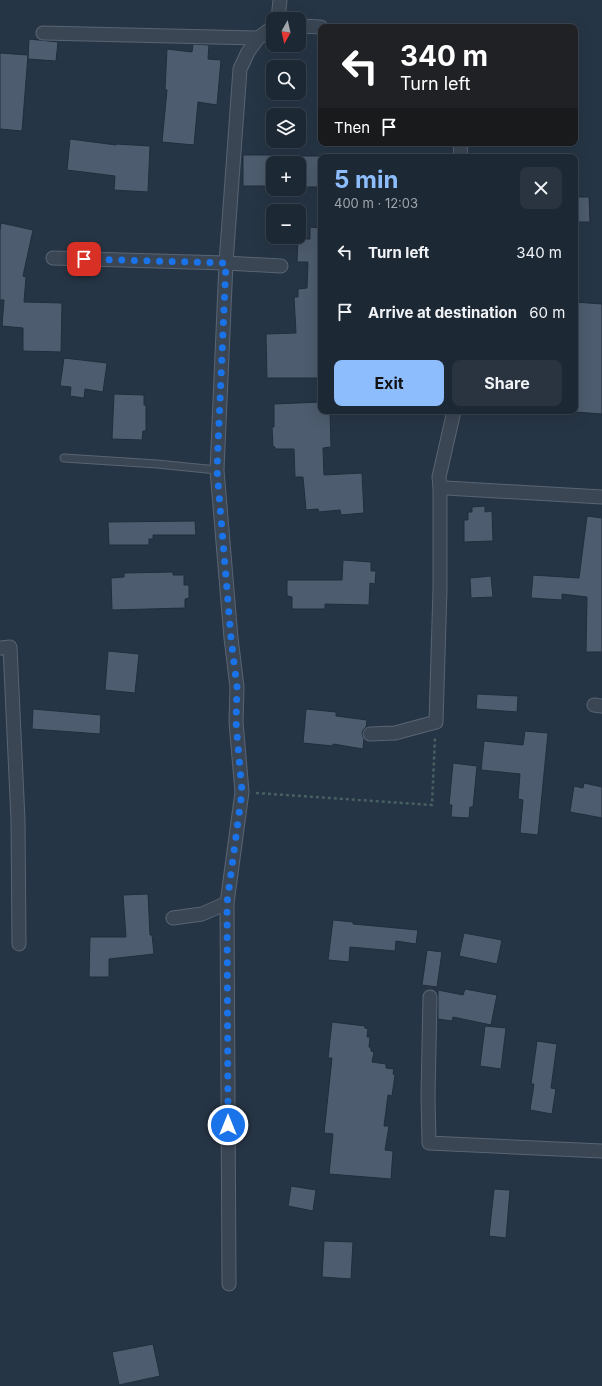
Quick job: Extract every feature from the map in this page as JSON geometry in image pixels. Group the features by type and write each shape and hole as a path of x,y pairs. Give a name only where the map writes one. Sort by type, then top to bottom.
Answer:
{"street":[{"path":"279,12 280,0"},
{"path":"306,26 318,27"},
{"path":"229,1284 227,903 242,792 236,722 237,687 231,638 217,470 226,263 240,69 248,52 258,38 266,32"},
{"path":"43,33 258,38"},
{"path":"53,258 281,266"},
{"path":"370,734 395,733 436,722 440,589 439,477 453,414"},
{"path":"440,487 602,497"},
{"path":"0,648 10,647 18,820 18,944"},
{"path":"173,918 202,914 227,903"},
{"path":"430,997 428,1096 429,1143 602,1151"}],"lane":[{"path":"64,458 157,464 217,470"}],"path":[{"path":"242,792 432,805 436,722"}],"building":[{"path":"29,39 58,42 56,61 28,59"},
{"path":"193,44 209,45 208,59 221,60 217,105 198,102 194,145 162,142 167,90 165,89 167,49 192,52"},
{"path":"0,53 28,55 22,131 0,129"},
{"path":"70,139 116,145 150,146 148,192 114,190 115,176 67,170"},
{"path":"243,155 273,155 266,156 266,186 243,186"},
{"path":"306,156 318,156 318,187 306,187"},
{"path":"578,197 589,197 590,222 578,222"},
{"path":"1,223 33,230 23,276 26,277 24,302 62,303 61,352 23,351 23,328 2,326 4,300 0,300"},
{"path":"310,227 318,228 318,378 267,378 266,334 296,333 294,297 298,297 298,289 307,288 308,262 297,262 298,244 306,244 306,239 310,239"},
{"path":"578,302 602,304 602,414 578,412"},
{"path":"64,358 107,363 103,392 85,389 84,398 70,396 71,387 60,386"},
{"path":"114,394 144,395 144,405 146,405 146,431 143,431 142,440 112,439"},
{"path":"318,402 318,414 330,414 331,447 323,448 324,475 362,473 364,513 341,515 340,510 319,512 318,509 306,510 303,477 295,477 294,449 275,449 275,447 273,447 272,427 274,427 274,404"},
{"path":"485,506 485,512 492,511 493,541 464,542 464,520 468,520 468,512 472,512 472,507"},
{"path":"587,516 602,518 602,652 586,652 587,597 562,594 562,600 531,598 533,575 579,578"},
{"path":"195,521 196,535 153,535 153,539 149,539 149,545 109,545 108,522"},
{"path":"343,560 371,562 371,571 376,571 375,584 370,583 369,605 325,604 325,609 292,609 292,597 287,596 287,580 342,580"},
{"path":"173,572 173,575 184,575 184,585 189,585 189,598 185,599 185,608 112,610 111,578 124,577 124,573"},
{"path":"491,576 493,597 471,598 470,578"},
{"path":"108,651 139,654 135,693 105,690"},
{"path":"477,694 518,696 517,712 476,709"},
{"path":"33,709 101,715 100,734 32,729"},
{"path":"306,709 336,712 336,716 367,720 366,727 362,734 364,739 363,749 333,744 333,746 303,743"},
{"path":"525,731 548,733 538,835 520,833 523,800 518,799 520,774 481,770 484,741 523,745"},
{"path":"453,763 477,766 473,807 470,807 469,818 451,817 452,805 449,805"},
{"path":"584,783 602,787 602,818 570,812 574,786 583,788"},
{"path":"148,894 150,935 152,935 154,954 109,959 109,977 89,977 90,937 126,937 123,895"},
{"path":"333,920 353,922 353,924 418,930 416,944 396,941 395,951 350,947 349,962 328,960"},
{"path":"464,933 502,940 497,964 459,956"},
{"path":"427,950 442,952 437,987 422,985"},
{"path":"465,989 497,995 491,1025 453,1017 452,1021 438,1019 438,990 463,995"},
{"path":"332,1022 365,1026 365,1028 368,1029 367,1037 370,1037 369,1047 371,1048 371,1051 374,1052 372,1062 386,1064 386,1068 394,1069 393,1074 395,1075 392,1096 388,1095 384,1126 389,1126 385,1150 393,1151 391,1179 329,1174 333,1134 324,1133 332,1058 328,1058"},
{"path":"485,1026 506,1028 501,1069 480,1066"},
{"path":"537,1041 557,1044 551,1088 556,1089 552,1114 530,1110 534,1084 531,1084"},
{"path":"291,1186 316,1190 313,1211 288,1206"},
{"path":"494,1189 510,1190 506,1238 489,1236"},
{"path":"324,1241 353,1242 351,1279 322,1277"},
{"path":"153,1344 160,1376 119,1385 112,1352"}],"route":[{"path":"84,259 226,263 217,470 231,638 237,687 236,722 242,792 227,903 228,1125"}]}
